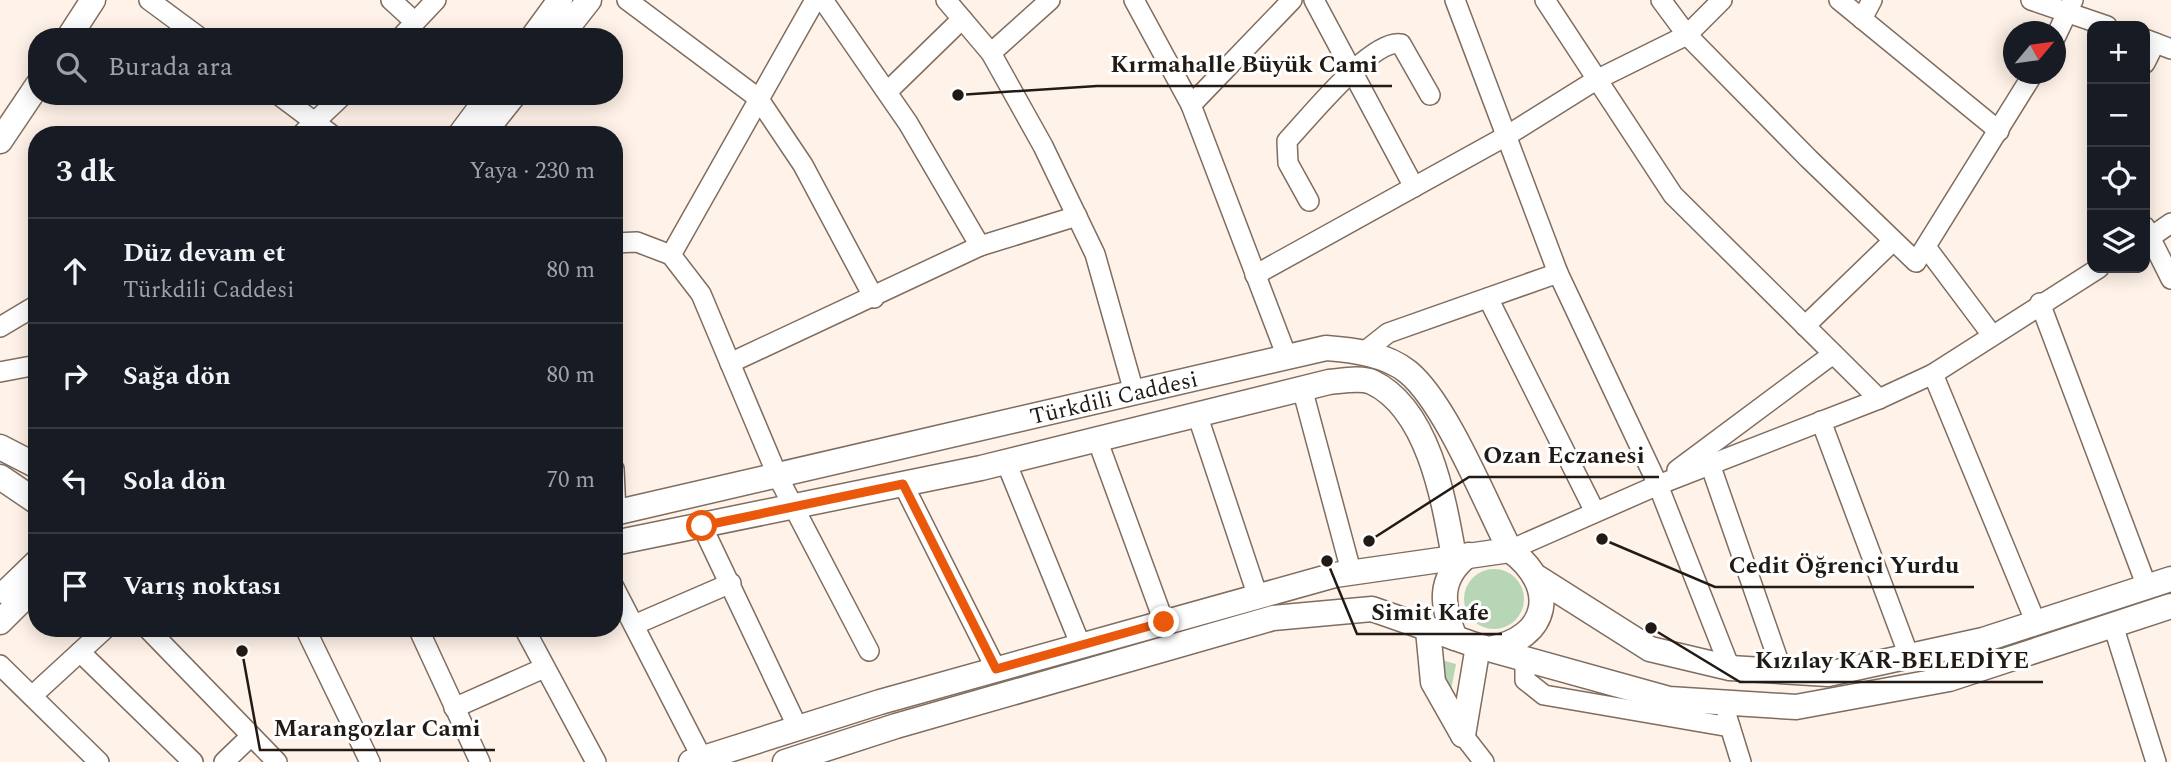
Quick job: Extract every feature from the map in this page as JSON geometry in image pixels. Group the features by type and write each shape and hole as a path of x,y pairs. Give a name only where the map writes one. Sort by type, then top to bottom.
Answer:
{"main road":[{"path":"75,28 93,0"},
{"path":"540,28 560,0"},
{"path":"567,28 589,0"},
{"path":"0,141 28,99"},
{"path":"467,126 482,105"},
{"path":"489,126 506,105"},
{"name":"Türkdili Caddesi","path":"623,510 778,477 1326,348 1364,352 1407,371 1434,400 1510,550"},
{"name":"Türkdili Caddesi","path":"623,541 1006,462 1329,382 1370,381 1401,402 1422,434 1461,556"},
{"path":"0,447 28,461"},
{"path":"0,477 28,496"},
{"path":"696,760 996,669 1351,571 1510,550 1531,568 1538,578 1542,594 1541,610 1524,637 1510,645 1474,644"},
{"path":"1461,556 1444,587 1443,602 1474,644 1463,735"},
{"path":"0,597 28,571"},
{"path":"1538,578 1650,649 1730,668 1828,674 1983,640 2171,579"},
{"path":"0,622 28,594"},
{"path":"785,762 896,726 1273,618 1372,609 1427,630 1669,699 1796,707 1949,679 2171,606"},
{"path":"1427,630 1433,682 1463,735"}],"street":[{"path":"149,0 187,28"},
{"path":"391,0 415,22"},
{"path":"409,28 436,0"},
{"path":"627,0 758,98 803,165 874,298"},
{"path":"671,255 815,0"},
{"path":"822,0 887,92 981,246"},
{"path":"946,0 991,53 1077,216 1095,254 1134,392"},
{"path":"991,53 1050,0"},
{"path":"1134,0 1191,105 1287,357"},
{"path":"1191,105 1292,0"},
{"path":"1314,0 1414,187"},
{"path":"1455,0 1558,273 1658,485 1730,668"},
{"path":"1545,0 1673,195 1879,399"},
{"path":"1661,0 1687,35 1916,262 2027,84"},
{"path":"1255,275 1508,135 1596,80 1687,35 1722,0"},
{"path":"1839,0 1999,131"},
{"path":"1862,19 1872,0"},
{"path":"2031,0 2071,7 2098,21"},
{"path":"887,92 962,19"},
{"path":"1309,201 1288,163 1287,141 1352,71 1383,47 1401,44 1430,95"},
{"path":"288,105 306,126"},
{"path":"312,126 333,105"},
{"path":"730,363 981,246 1077,216"},
{"path":"2150,234 2171,223"},
{"path":"2150,240 2171,279"},
{"path":"1805,326 1893,241"},
{"path":"623,243 637,242 671,255 701,294 778,477 869,651"},
{"path":"1926,247 1992,335"},
{"path":"1364,352 1388,333 1558,273"},
{"path":"1510,550 1658,485 1879,399 1933,374 2091,273"},
{"path":"1488,298 1595,512"},
{"path":"2040,303 2147,587"},
{"path":"0,327 28,310"},
{"path":"1658,485 1833,354"},
{"path":"0,372 28,367"},
{"path":"1933,374 2036,623"},
{"path":"1302,388 1351,571"},
{"path":"1197,414 1258,597"},
{"path":"1821,421 1909,656"},
{"path":"1097,439 1164,622"},
{"path":"1006,462 1081,646"},
{"path":"1710,464 1782,671"},
{"path":"903,484 996,669"},
{"path":"702,526 797,728"},
{"path":"634,625 731,583"},
{"path":"623,604 696,760"},
{"path":"2113,625 2156,762"},
{"path":"32,696 96,637"},
{"path":"155,637 277,762"},
{"path":"309,637 370,762"},
{"path":"422,637 480,762"},
{"path":"528,637 596,762"},
{"path":"80,652 193,762"},
{"path":"1525,659 1525,680 1544,695 1730,727"},
{"path":"0,665 100,762"},
{"path":"454,708 544,668"},
{"path":"1723,702 1741,762"},
{"path":"1463,735 1484,762"},
{"path":"225,762 251,736"}],"green space":[{"path":"1488,569 1500,569 1519,582 1524,599 1522,611 1511,624 1500,629 1488,629 1469,616 1464,605 1464,593 1477,574"},
{"path":"1438,659 1456,664 1449,701"}],"place":[{"name":"Kırmahalle Büyük Cami","path":"958,95"},
{"name":"Cedit Öğrenci Yurdu","path":"1602,539"},
{"name":"Ozan Eczanesi","path":"1369,541"},
{"name":"Simit Kafe","path":"1327,561"},
{"name":"Kızılay KAR-BELEDİYE","path":"1651,628"},
{"name":"Marangozlar Cami","path":"242,651"}],"route":[{"path":"702,526 903,484 996,669 1164,622"}]}
